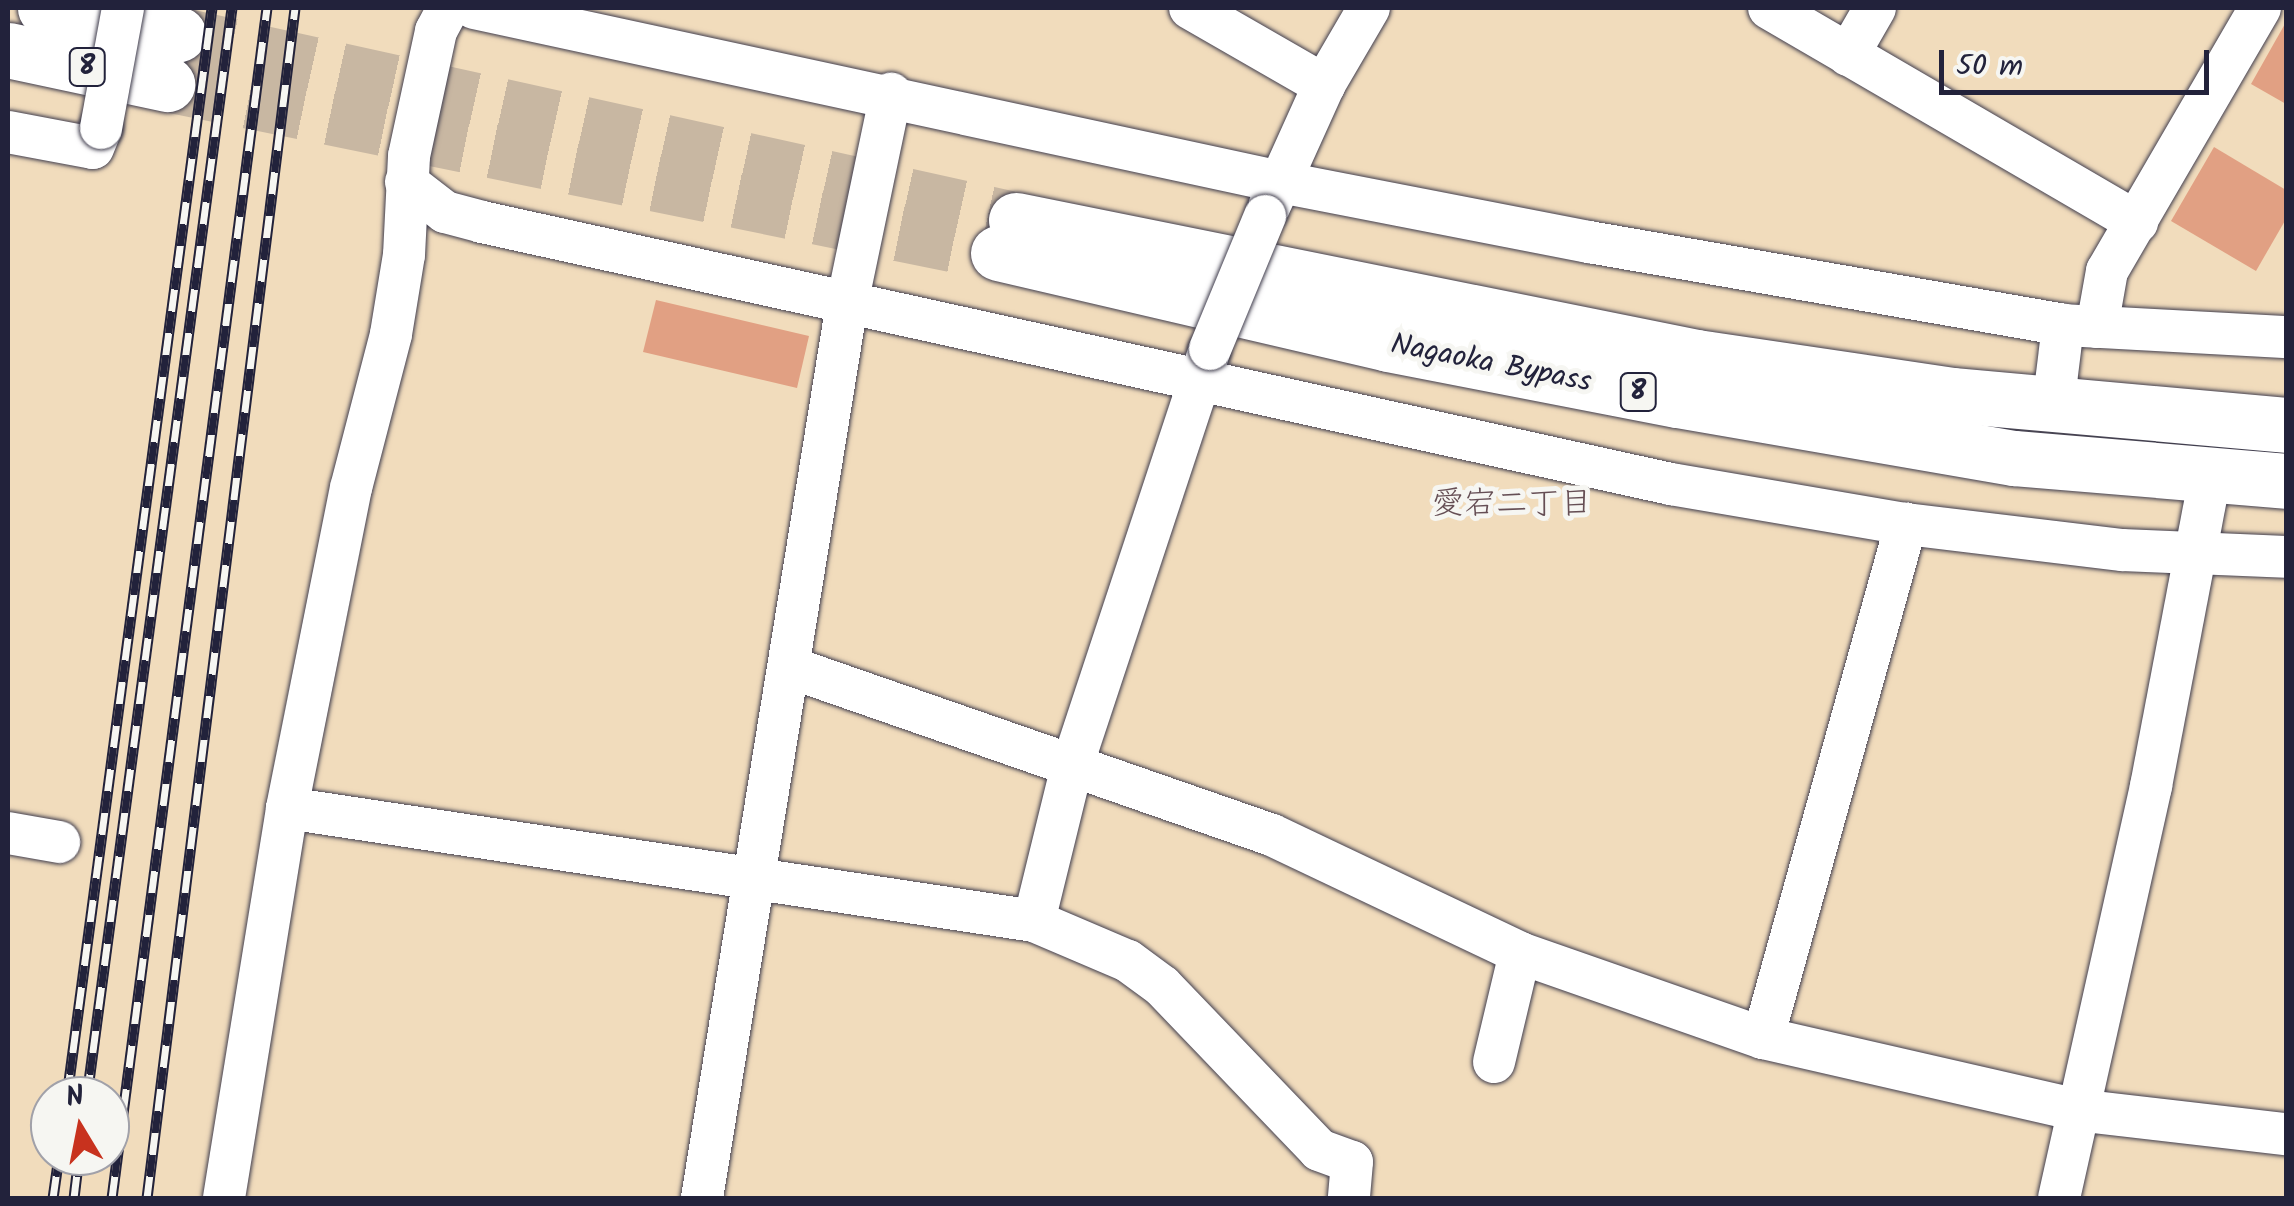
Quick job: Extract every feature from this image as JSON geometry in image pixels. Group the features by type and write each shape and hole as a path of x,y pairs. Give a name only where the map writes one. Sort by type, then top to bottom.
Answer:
{"highway":[{"name":"8","path":"8,50 172,59 45,8"},
{"name":"Nagaoka Bypass","path":"2286,426 2053,406 1696,357 1003,236 1388,344 1677,400 2014,458 2286,481"}],"street":[{"path":"8,132 93,148 101,128 122,8"},
{"path":"224,1198 287,808 350,488 391,334 404,255 406,182 436,30 448,8"},
{"path":"474,8 891,94 1272,199 2080,326 2286,336"},
{"path":"1190,8 1324,85"},
{"path":"1034,921 1072,766 1203,365 1324,85 1369,8"},
{"path":"1769,8 2137,222"},
{"path":"1848,56 1874,8"},
{"path":"2053,406 2080,326 2107,271 2260,8"},
{"path":"702,1198 847,304 891,94"},
{"path":"406,182 445,212 847,304 1203,365 1670,484 1906,524 2196,553 2286,558"},
{"path":"2060,1198 2210,476"},
{"path":"1763,1038 1906,524"},
{"path":"788,667 1272,834 1520,954 1763,1038 2077,1110 2286,1134"},
{"path":"287,808 1034,921 1128,961 1162,986 1318,1150 1352,1162 1349,1198"},
{"path":"8,833 59,842"},
{"path":"1494,1062 1520,954"}],"building":[{"path":"2286,22 2286,104 2251,84"},
{"path":"2214,147 2286,190 2286,219 2256,271 2171,221"},
{"path":"656,300 809,336 797,388 643,352"}],"tunnel":[{"path":"178,34 1009,218"},
{"path":"167,84 966,247"}],"railway":[{"path":"70,1076 212,8"},
{"path":"90,1076 232,8"},
{"path":"112,1198 267,8"},
{"path":"147,1198 295,8"},
{"path":"53,1198 56,1176"},
{"path":"74,1198 77,1176"}],"district":[{"name":"愛宕二丁目","path":"1512,505"}]}
